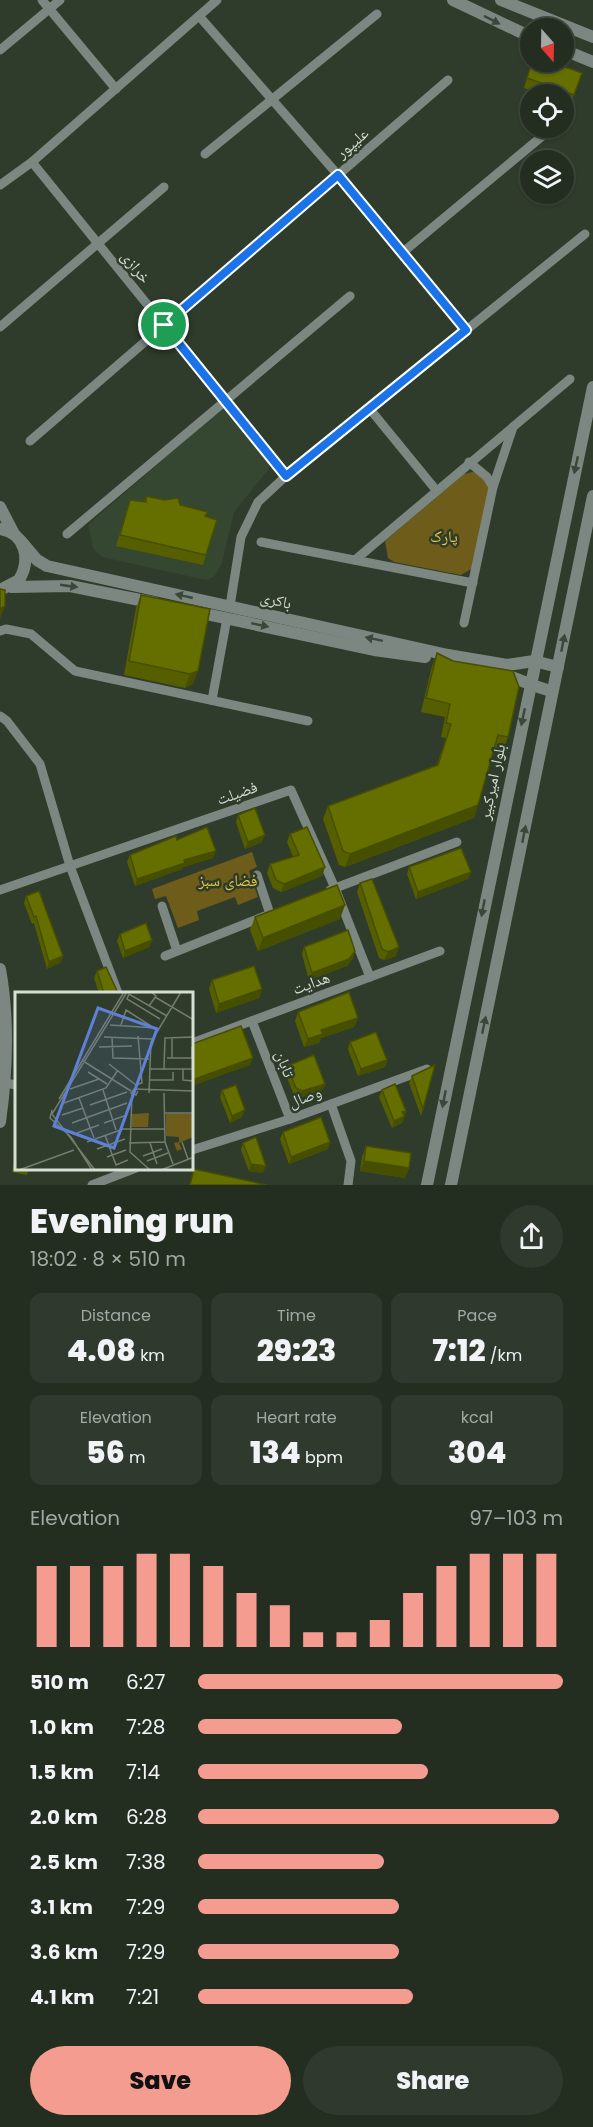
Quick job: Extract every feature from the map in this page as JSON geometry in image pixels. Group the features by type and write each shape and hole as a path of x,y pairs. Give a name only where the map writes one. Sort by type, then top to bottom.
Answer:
{"street":[{"path":"42,0 116,89"},
{"path":"0,50 60,0"},
{"path":"0,185 32,162 217,0"},
{"path":"453,0 520,32"},
{"path":"501,0 593,37"},
{"path":"205,154 377,14"},
{"path":"199,16 338,175 466,330"},
{"path":"574,54 593,62"},
{"name":"علیپور","path":"30,441 448,80"},
{"path":"402,252 540,138"},
{"name":"خرازی","path":"32,162 286,476"},
{"path":"0,327 99,245 164,187"},
{"path":"212,700 241,537 258,502 286,476 585,234"},
{"path":"67,534 350,296"},
{"path":"355,560 570,379"},
{"name":"بلوار امیرکبیر","path":"427,1185 593,387"},
{"path":"369,408 436,490"},
{"path":"464,623 493,487 513,426"},
{"path":"469,462 487,477 493,487"},
{"path":"451,1185 593,496"},
{"path":"0,507 26,551 25,571 5,588"},
{"path":"0,529 17,538"},
{"name":"باکری","path":"17,538 37,560 47,566 374,650 435,658 450,666 518,678 529,686 552,692"},
{"path":"261,542 473,583"},
{"name":"باکری","path":"5,588 70,586 228,612 507,665 534,662 558,667"},
{"path":"0,631 6,629 31,634 75,670 308,721"},
{"path":"0,716 7,721 40,764 70,866 118,992"},
{"name":"فضیلت","path":"0,890 291,790 335,888 370,977"},
{"path":"324,892 457,842"},
{"path":"257,875 270,914"},
{"path":"162,906 177,951"},
{"path":"165,956 281,910"},
{"name":"هدایت","path":"194,1042 440,951"},
{"path":"0,969 11,1084 0,1122"},
{"name":"تابان","path":"252,1020 290,1119"},
{"name":"وصال","path":"194,1149 290,1119 427,1069"},
{"path":"331,1104 351,1161 348,1185"},
{"path":"92,1185 130,1170"},
{"path":"112,1185 117,1174"}],"shaded area":[{"path":"222,408 231,408 270,462 268,470 234,512 222,563 214,577 206,580 102,557 94,550 88,525"}],"green space":[{"name":"پارک","path":"478,473 490,487 473,568 461,575 394,562 388,558 385,541 464,474"},
{"name":"فضای سبز","path":"252,852 257,867 249,871 258,897 238,905 235,897 197,911 199,920 178,928 166,896 155,899 152,889"}],"building":[{"path":"574,70 582,73 574,95 574,84 544,84 527,78 529,72 574,72"},
{"path":"146,496 164,500 178,498 180,505 208,512 205,516 217,520 206,555 120,535 130,500 146,502"},
{"path":"0,589 5,590 5,606 0,609"},
{"path":"141,595 210,609 198,671 190,674 129,661"},
{"path":"437,653 453,661 513,671 519,687 508,737 498,735 478,805 350,854 343,851 328,806 438,765 451,724 446,723 450,704 426,698"},
{"path":"255,808 265,835 248,842 238,815"},
{"path":"207,827 216,851 184,860 185,863 137,879 130,855 176,836 177,840"},
{"path":"307,827 325,867 284,884 276,880 270,864 299,855 290,834"},
{"path":"461,848 471,872 418,892 409,867"},
{"path":"372,879 399,947 388,952 382,949 360,883"},
{"path":"337,885 345,905 263,938 255,917"},
{"path":"39,891 63,956 49,962 36,916 34,917 26,896"},
{"path":"146,923 152,940 125,951 120,934"},
{"path":"348,930 355,951 349,959 312,973 304,947"},
{"path":"254,966 262,989 219,1004 212,980"},
{"path":"106,967 118,992 104,992 97,971"},
{"path":"349,992 358,1018 321,1030 323,1034 308,1039 298,1012"},
{"path":"241,1026 253,1058 194,1079 194,1043"},
{"path":"376,1032 387,1060 361,1069 350,1042"},
{"path":"314,1055 325,1084 302,1091 296,1088 287,1066"},
{"path":"435,1065 423,1109 412,1076"},
{"path":"395,1084 406,1111 402,1112 405,1116 394,1121 382,1090"},
{"path":"236,1085 245,1110 232,1116 222,1090"},
{"path":"321,1117 330,1142 291,1157 283,1132"},
{"path":"256,1137 266,1166 251,1164 243,1143"},
{"path":"366,1146 411,1153 409,1168 364,1161"},
{"path":"194,1169 267,1185 190,1185"}],"route":[{"path":"338,175 466,330 286,476 164,325 338,175"}]}
